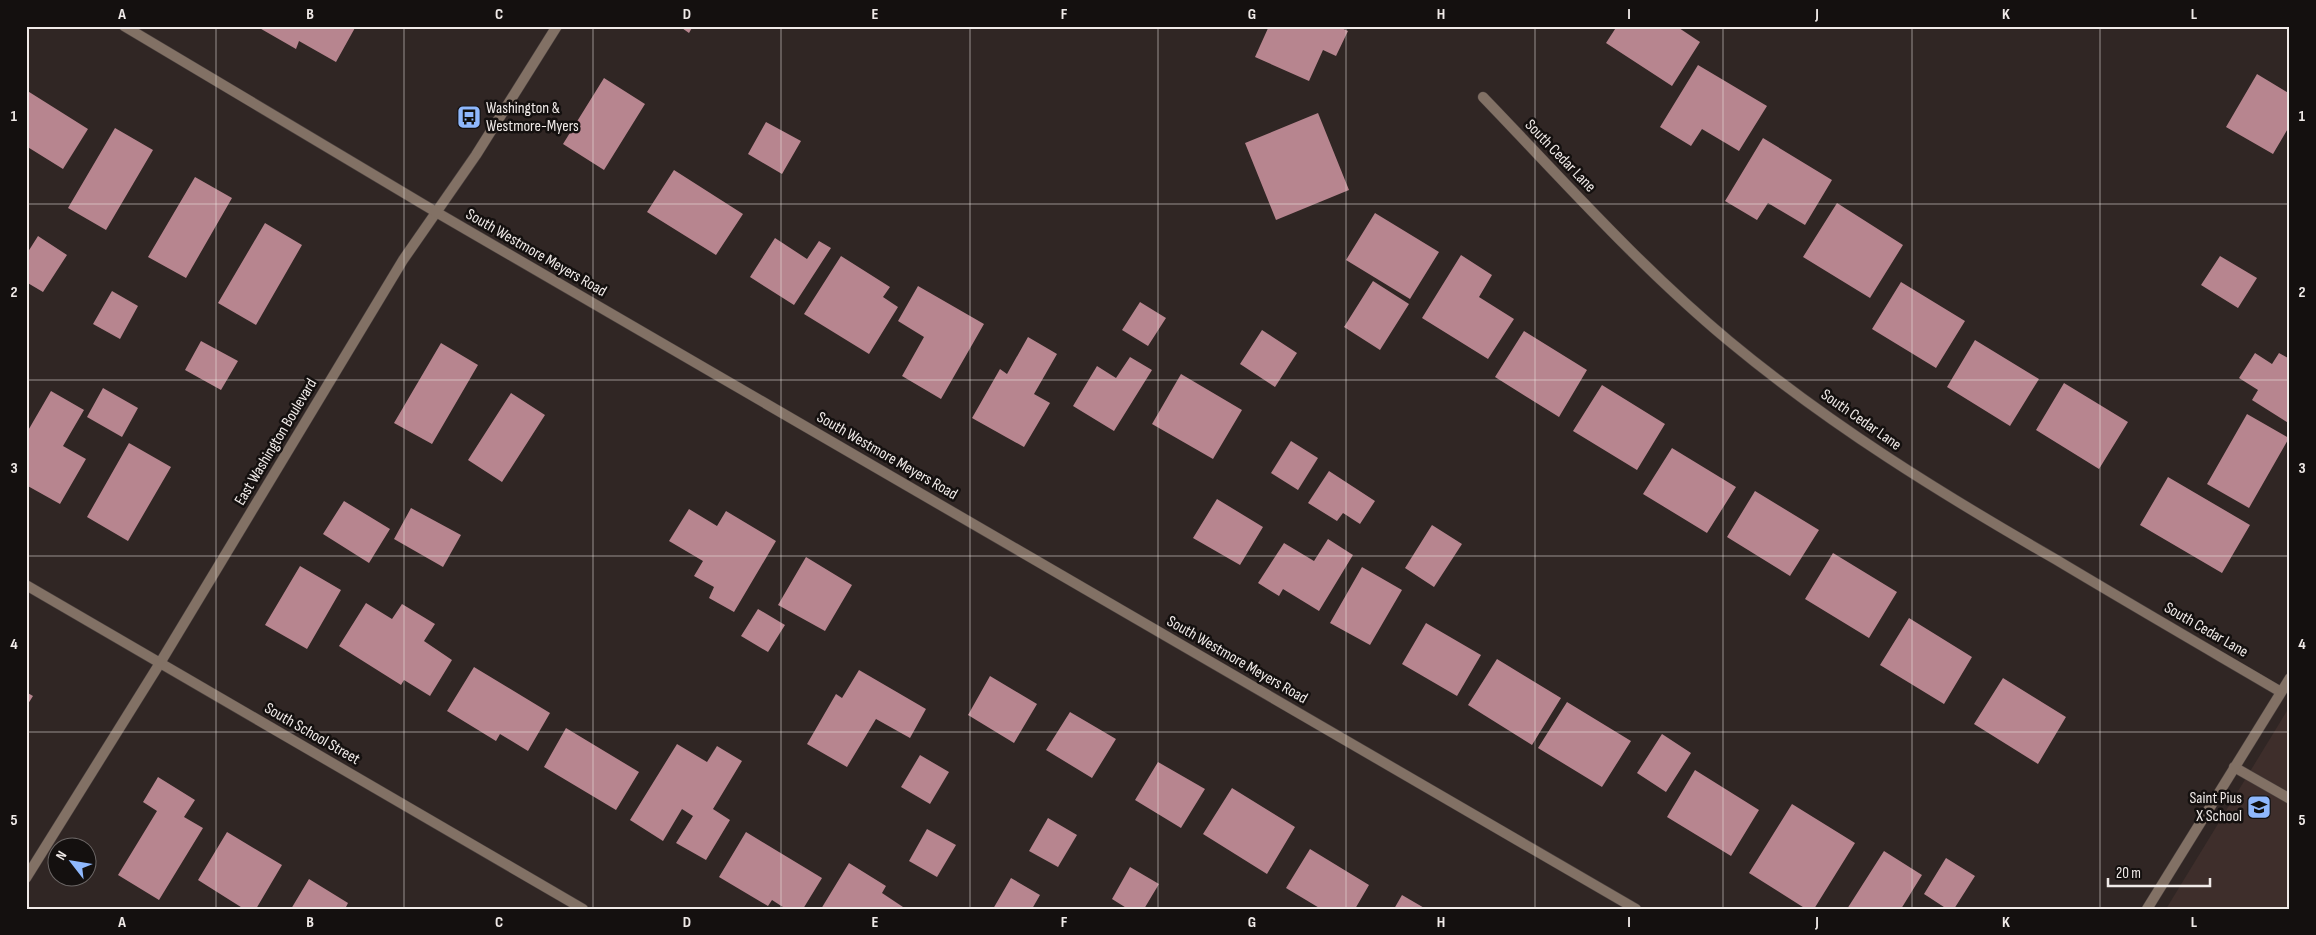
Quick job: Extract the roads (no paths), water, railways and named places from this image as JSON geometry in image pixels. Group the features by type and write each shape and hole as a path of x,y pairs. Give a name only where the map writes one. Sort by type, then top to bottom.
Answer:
{"street":[{"name":"South Westmore Meyers Road","path":"124,26 436,212 1636,909"},
{"name":"East Washington Boulevard","path":"26,878 160,662 403,260 476,155 557,26"},
{"name":"South Cedar Lane","path":"1482,97 1659,281 1730,343 1804,400 1887,457 1972,511 2281,692"},
{"name":"South School Street","path":"26,585 583,909"},
{"path":"2147,909 2290,678"},
{"path":"2234,767 2288,795"}],"place":[{"name":"Washington & Westmore-Myers","path":"469,117"},
{"name":"Saint Pius X School","path":"2259,807"}]}
